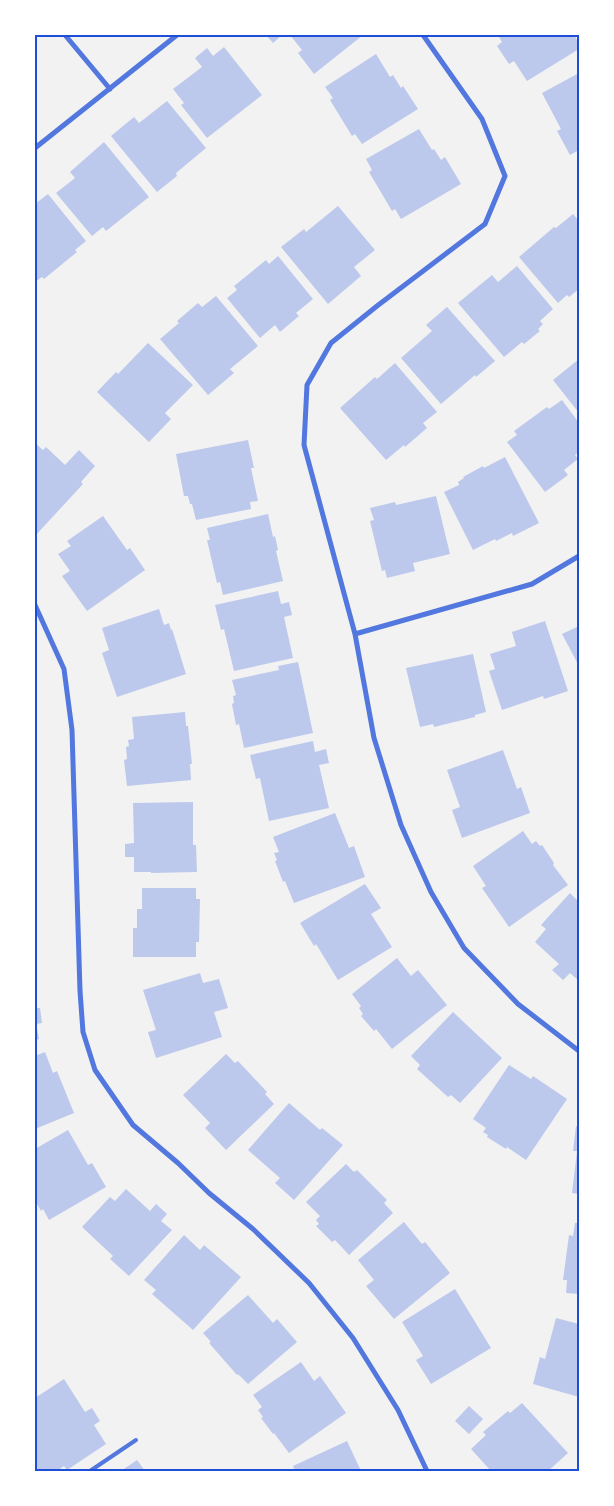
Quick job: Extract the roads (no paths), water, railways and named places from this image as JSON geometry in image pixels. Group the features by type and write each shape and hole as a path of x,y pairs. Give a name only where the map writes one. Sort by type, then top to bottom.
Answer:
{"street":[{"path":"65,35 110,89"},
{"path":"35,148 177,35"},
{"path":"423,35 482,119 504,176 485,224 331,343 307,385 304,445 355,634 374,738 401,825 431,892 464,948 518,1004 579,1051"},
{"path":"355,634 532,584 579,556"},
{"path":"35,605 64,669 72,730 80,991 83,1032 95,1070 133,1125 178,1163 208,1193 253,1229 309,1283 353,1338 398,1410 427,1471"}],"lane":[{"path":"90,1471 136,1440"}]}
